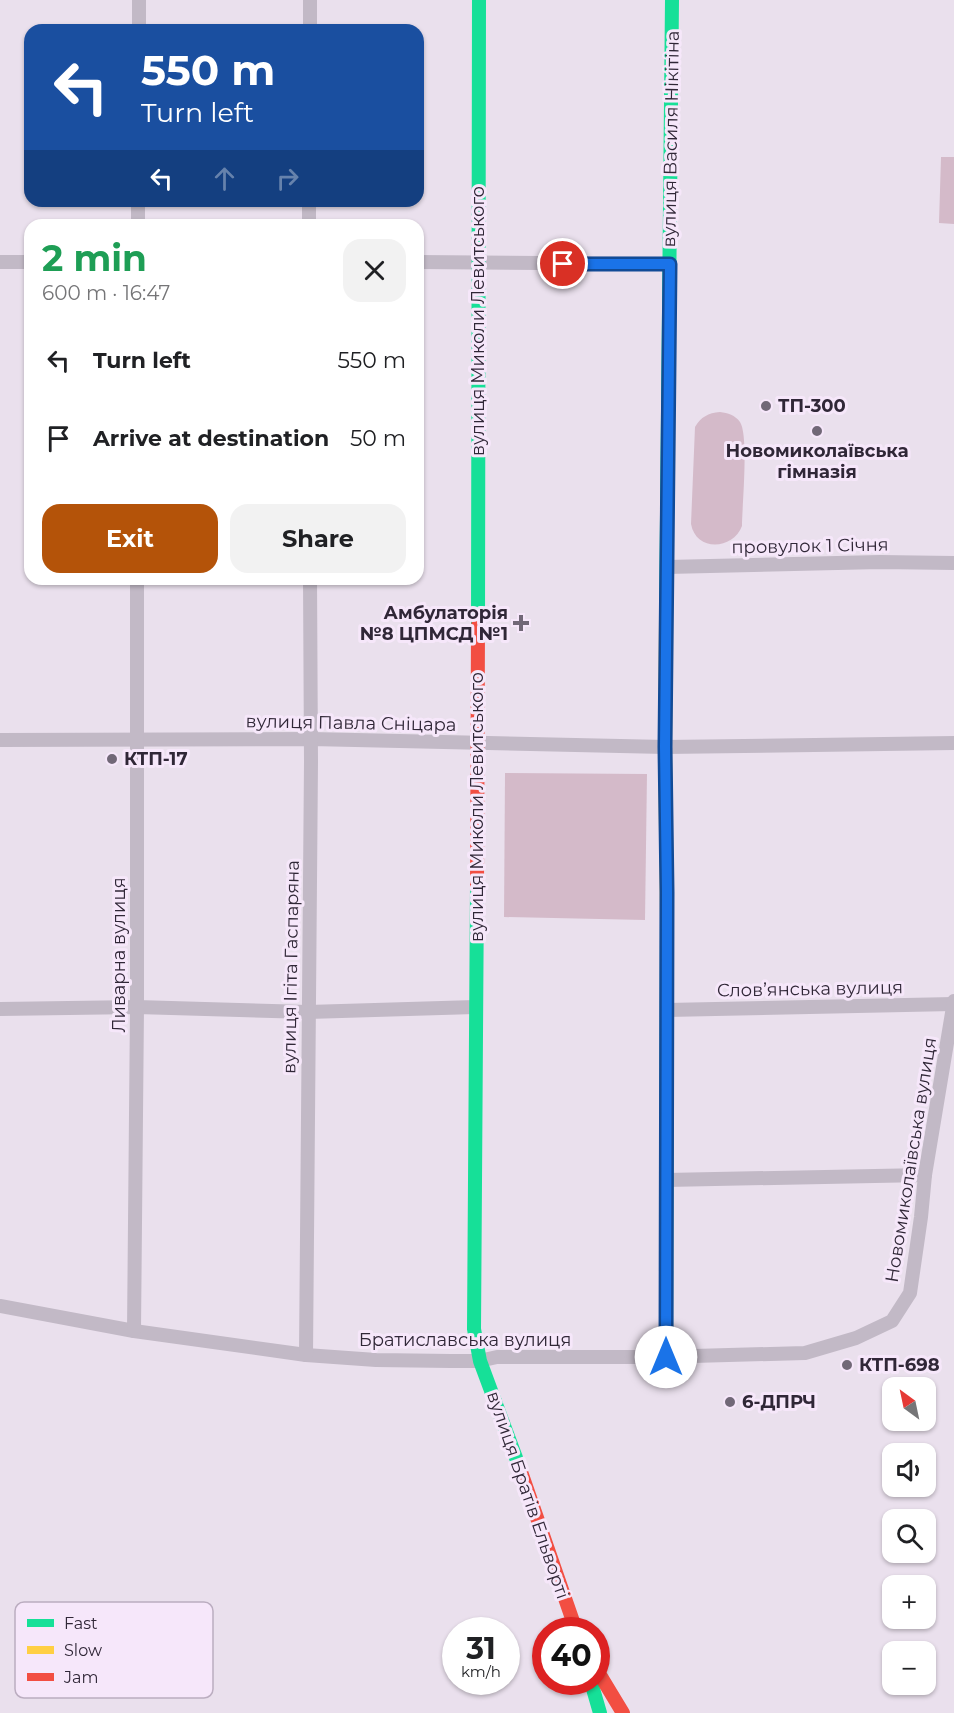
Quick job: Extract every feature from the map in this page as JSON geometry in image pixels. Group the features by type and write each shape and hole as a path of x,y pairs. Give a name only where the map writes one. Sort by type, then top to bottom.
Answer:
{"main road":[{"name":"вулиця Миколи Левитського","path":"479,0 474,1329 479,1361"},
{"name":"вулиця Василя Нікітіна","path":"666,1357 665,747 672,0"},
{"name":"вулиця Братів Ельворті","path":"479,1361 492,1390 571,1617"},
{"path":"610,1692 623,1713"},
{"path":"595,1695 600,1713"}],"street":[{"path":"139,0 139,24"},
{"path":"310,0 310,24"},
{"path":"0,262 24,262"},
{"path":"424,262 670,264"},
{"name":"провулок 1 Січня","path":"667,567 880,562 954,563"},
{"name":"Ливарна вулиця","path":"134,1331 137,1007 136,585"},
{"name":"вулиця Ігіта Гаспаряна","path":"306,1355 310,585"},
{"name":"вулиця Павла Сніцара","path":"0,740 311,739 665,747 954,743"},
{"name":"Словʼянська вулиця","path":"667,1010 954,1002"},
{"name":"Новомиколаївська вулиця","path":"892,1320 910,1293 925,1175 954,1002"},
{"path":"0,1009 137,1007 308,1012 475,1007"},
{"path":"666,1180 925,1175"},
{"name":"Братиславська вулиця","path":"0,1306 134,1331 306,1355 376,1360 479,1361 497,1357 666,1357 805,1353 856,1338 892,1320"}],"shaded area":[{"path":"941,157 954,157 954,224 939,223"},
{"path":"720,412 736,418 743,430 742,526 731,540 715,545 700,540 691,524 695,427 705,416"},
{"path":"505,773 647,774 645,920 504,917"}],"traffic: fast":[{"path":"478,625 479,0"},
{"path":"666,618 672,0"},
{"path":"477,887 474,1329 480,1361 519,1466"},
{"path":"666,1357 667,918"},
{"path":"595,1695 600,1713"}],"traffic: slow":[{"path":"666,618 667,918"}],"traffic: jam":[{"path":"477,887 478,625"},
{"path":"519,1466 571,1617"},
{"path":"610,1692 623,1713"}],"place":[{"name":"ТП-300","path":"766,406"},
{"name":"Новомиколаївська гімназія","path":"817,431"},
{"name":"Амбулаторія №8 ЦПМСД №1","path":"521,623"},
{"name":"КТП-17","path":"112,759"},
{"name":"КТП-698","path":"847,1365"},
{"name":"6-ДПРЧ","path":"730,1402"}],"route":[{"path":"563,264 670,264 665,747 666,1357"}]}
